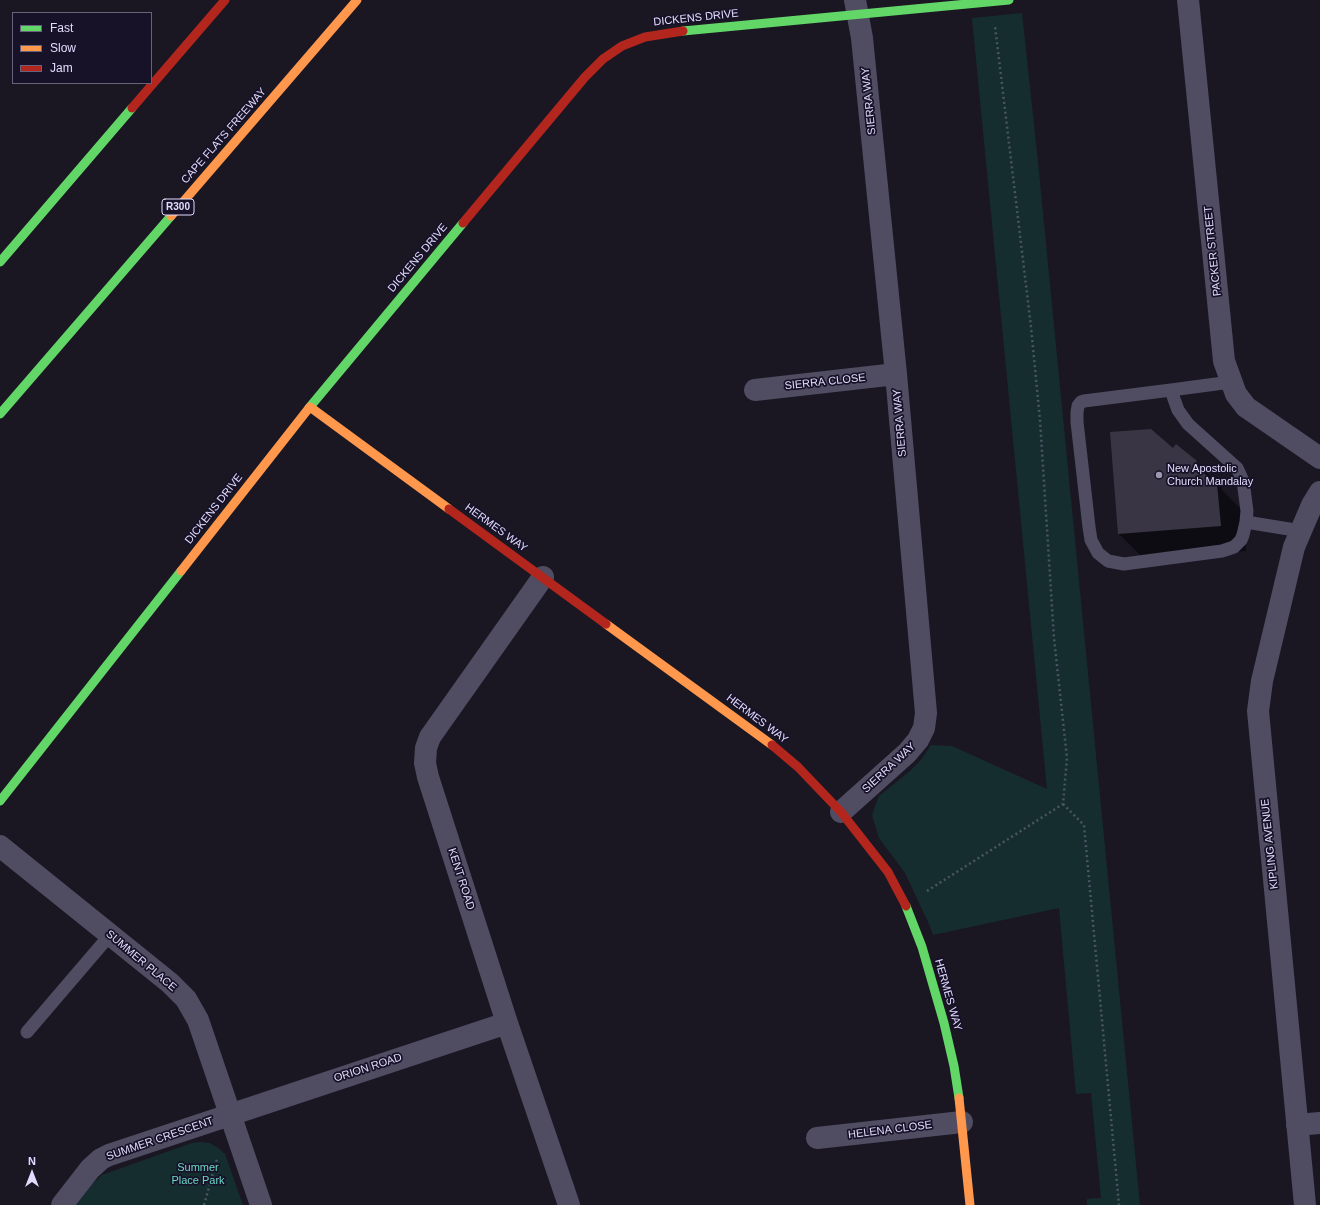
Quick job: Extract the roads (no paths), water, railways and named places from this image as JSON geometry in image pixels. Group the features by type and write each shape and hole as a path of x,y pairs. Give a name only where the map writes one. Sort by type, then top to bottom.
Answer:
{"main road":[{"path":"0,262 225,0"},
{"name":"CAPE FLATS FREEWAY","path":"0,414 357,0"},
{"name":"DICKENS DRIVE","path":"0,801 310,407 585,76 603,58 633,41 664,33 857,7 992,2 1009,0"},
{"name":"HERMES WAY","path":"310,407 778,749 798,767 841,812 888,872 906,905 922,947 944,1023 954,1066 962,1122 970,1205"}],"street":[{"name":"PACKER STREET","path":"1188,0 1224,361 1236,394 1246,407 1320,458"},
{"name":"SIERRA WAY","path":"841,812 907,753 918,740 924,728 926,713 896,374 862,38 857,7"},
{"name":"SIERRA CLOSE","path":"755,390 896,374"},
{"name":"KIPLING AVENUE","path":"1305,1205 1258,711 1262,681 1294,547 1312,505 1320,492"},
{"name":"KENT ROAD","path":"543,577 430,737 426,748 425,763 428,777 507,1023 569,1205"},
{"name":"SUMMER PLACE","path":"0,846 170,983 186,999 198,1020 261,1205"},
{"name":"ORION ROAD","path":"230,1115 507,1023"},
{"name":"SUMMER CRESCENT","path":"62,1205 90,1169 101,1159 109,1155 230,1115"},
{"name":"HELENA CLOSE","path":"817,1138 962,1122"},
{"path":"1297,1125 1320,1123"}],"lane":[{"path":"1171,390 1178,410 1188,424 1237,468 1243,481 1247,511 1246,522 1241,540 1234,547 1222,551 1124,564 1108,561 1098,553 1091,540 1077,422 1078,406 1084,401 1231,382"},
{"path":"1246,522 1301,531"},
{"path":"27,1032 110,935"}],"place":[{"name":"New Apostolic Church Mandalay","path":"1159,475"}],"park label":[{"name":"Summer Place Park","path":"198,1174"}]}
